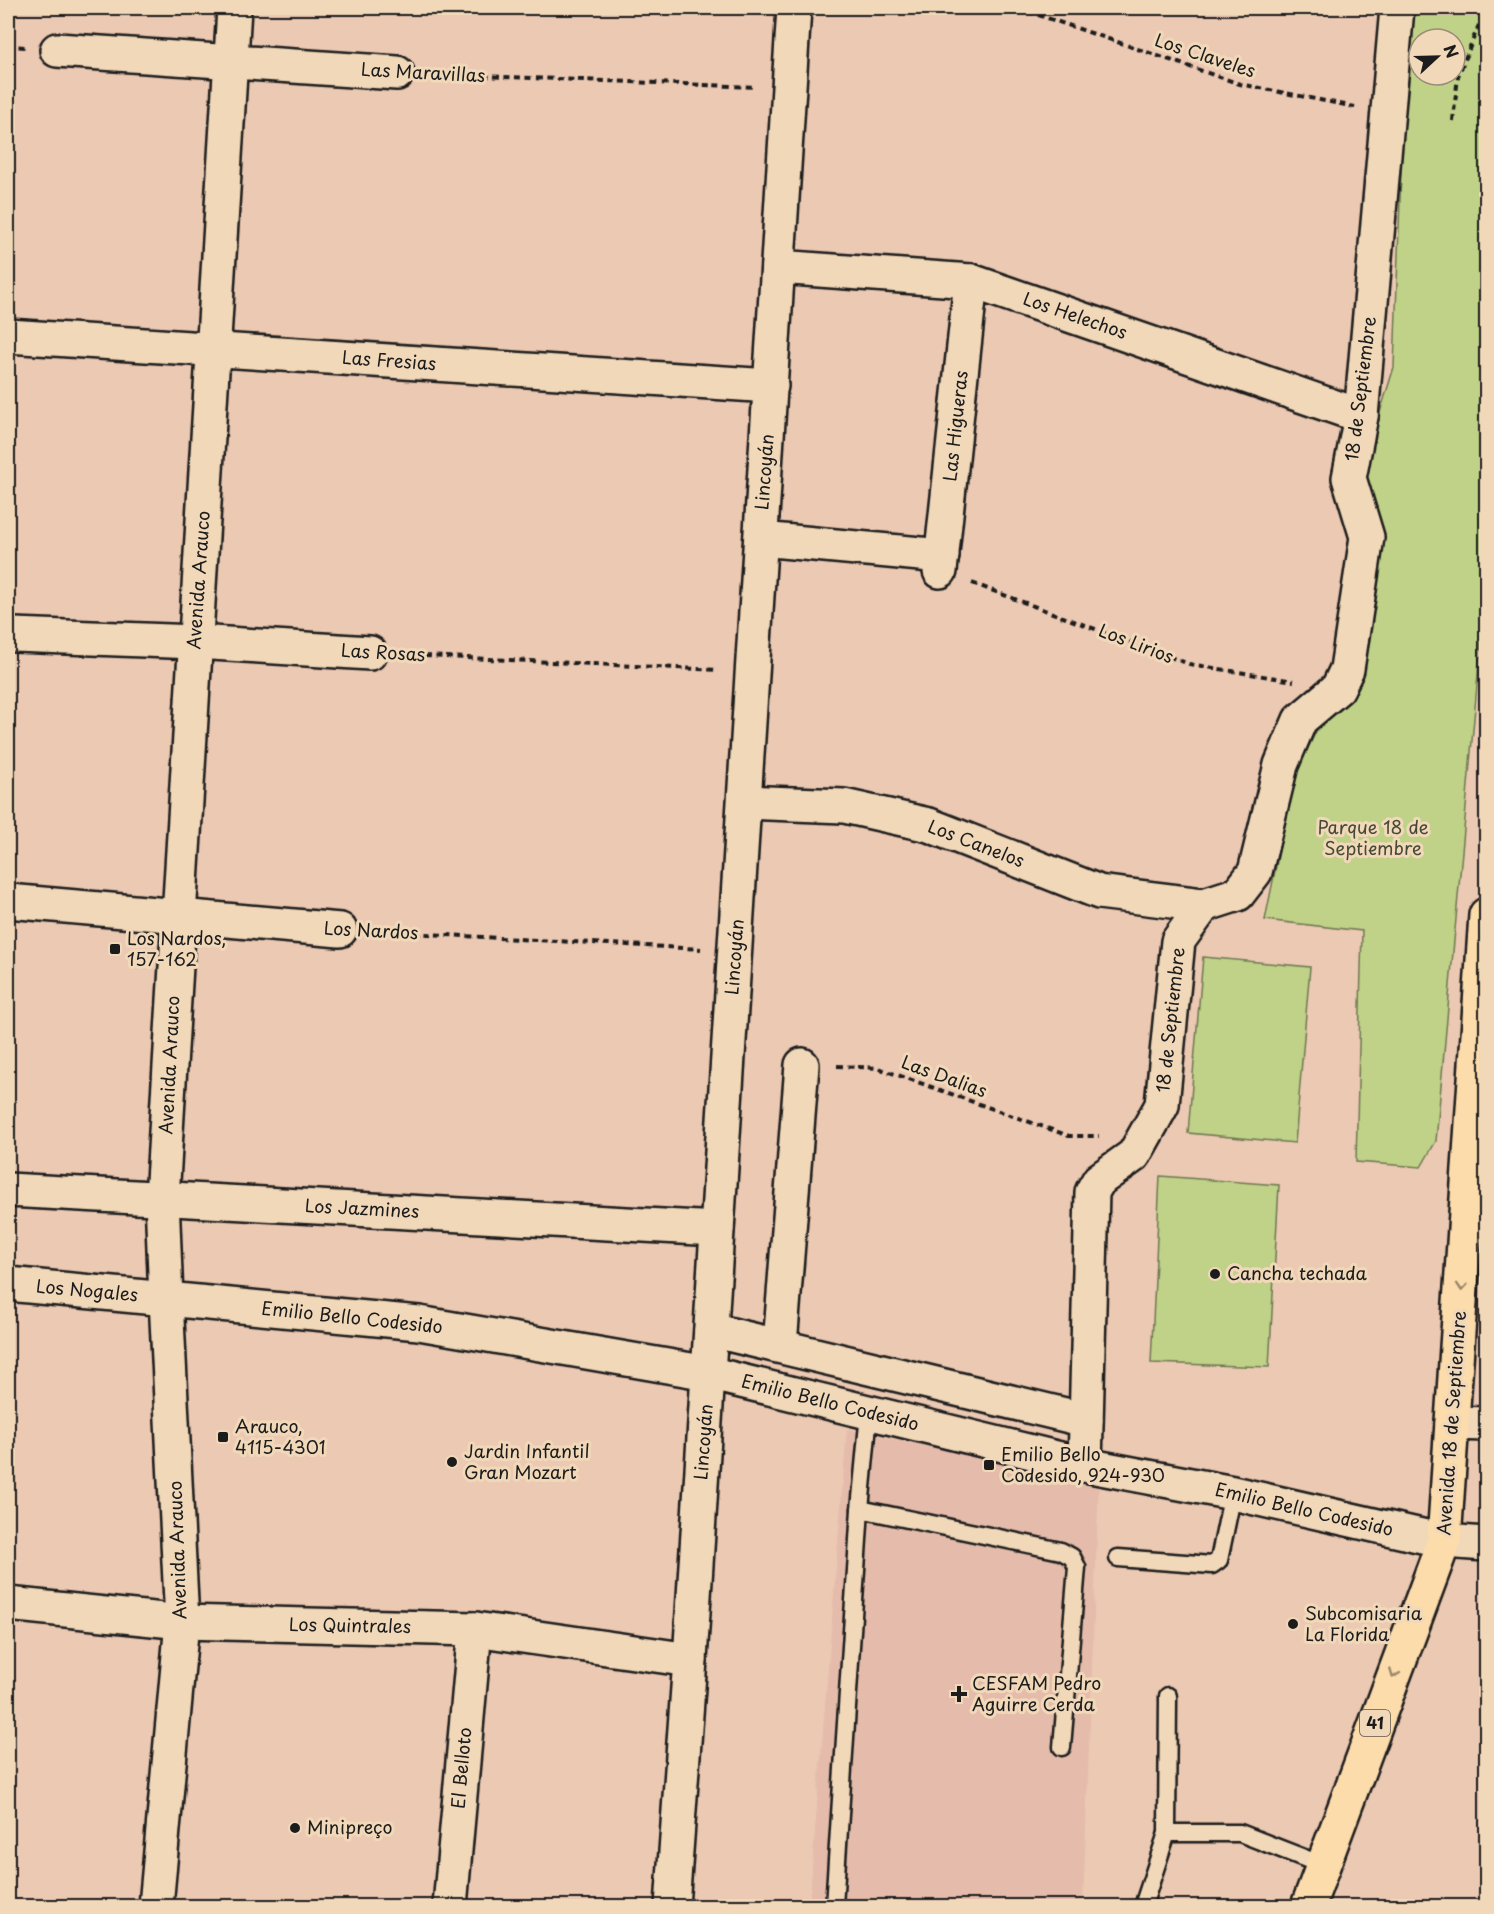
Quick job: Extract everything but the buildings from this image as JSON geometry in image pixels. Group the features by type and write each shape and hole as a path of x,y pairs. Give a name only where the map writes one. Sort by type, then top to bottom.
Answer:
{"main road":[{"name":"Avenida 18 de Septiembre","path":"1308,1906 1444,1541 1452,1423 1476,1229 1486,915"}],"street":[{"name":"Avenida Arauco","path":"156,1906 182,1622 162,1198 234,8"},
{"name":"Lincoyán","path":"672,1906 690,1660 794,8"},
{"name":"18 de Septiembre","path":"1085,1465 1092,1192 1099,1180 1134,1155 1162,1105 1178,941 1204,905 1238,894 1255,872 1281,765 1300,720 1338,688 1347,669 1367,537 1349,478 1361,416 1397,8"},
{"name":"Las Maravillas","path":"57,50 397,73"},
{"name":"Los Helechos","path":"778,267 971,280 1361,416"},
{"name":"Las Higueras","path":"941,564 971,280"},
{"name":"Las Fresias","path":"8,336 771,386"},
{"path":"761,539 941,564"},
{"name":"Las Rosas","path":"14,635 196,642 370,653"},
{"name":"Los Canelos","path":"745,802 844,806 908,820 929,825 1099,891 1204,905"},
{"name":"Los Nardos","path":"8,901 340,930"},
{"path":"780,1345 802,1065"},
{"name":"Los Jazmines","path":"8,1190 717,1229"},
{"name":"Los Nogales","path":"8,1284 166,1299"},
{"name":"Emilio Bello Codesido","path":"166,1299 419,1323 708,1373 1085,1465 1233,1493 1444,1541 1486,1544"},
{"path":"711,1330 1086,1420"},
{"path":"1452,1423 1486,1424"},
{"name":"Los Quintrales","path":"8,1604 182,1622 475,1629 690,1660"},
{"name":"El Belloto","path":"450,1906 475,1629"}],"lane":[{"path":"834,1906 860,1509 869,1413"},
{"path":"1118,1558 1212,1565 1220,1560 1233,1493"},
{"path":"860,1509 1061,1551 1072,1557 1077,1567 1062,1746"},
{"path":"1143,1906 1167,1833 1168,1696"},
{"path":"1167,1833 1240,1833 1322,1865"}],"path":[{"name":"Los Claveles","path":"1018,8 1240,84 1388,113"},
{"path":"1453,122 1458,76 1485,10 1478,8"},
{"name":"Las Maravillas","path":"397,73 789,88"},
{"name":"Los Lirios","path":"941,564 1189,664 1338,688"},
{"name":"Las Rosas","path":"370,653 753,671"},
{"name":"Los Nardos","path":"340,930 735,950"},
{"name":"Las Dalias","path":"802,1065 878,1068 1069,1136 1146,1136"}],"shaded area":[{"name":"CESFAM Pedro Aguirre Cerda","path":"847,1429 1099,1482 1083,1906 809,1906"}],"green space":[{"name":"Parque 18 de Septiembre","path":"1412,8 1486,8 1486,585 1436,1141 1421,1167 1356,1162 1362,931 1265,920 1294,777 1324,715 1361,474 1394,367 1403,116 1407,68 1407,87 1467,87 1467,27 1410,27"},
{"path":"1203,957 1310,967 1295,1143 1188,1133"},
{"name":"Cancha techada","path":"1160,1176 1279,1185 1269,1367 1151,1363"}],"place":[{"name":"Los Nardos, 157-162","path":"115,949"},
{"name":"Cancha techada","path":"1215,1274"},
{"name":"Arauco, 4115-4301","path":"223,1437"},
{"name":"Jardin Infantil Gran Mozart","path":"452,1462"},
{"name":"Emilio Bello Codesido, 924-930","path":"989,1465"},
{"name":"Subcomisaria La Florida","path":"1293,1624"},
{"name":"CESFAM Pedro Aguirre Cerda","path":"959,1694"},
{"name":"Minipreço","path":"295,1828"}]}
